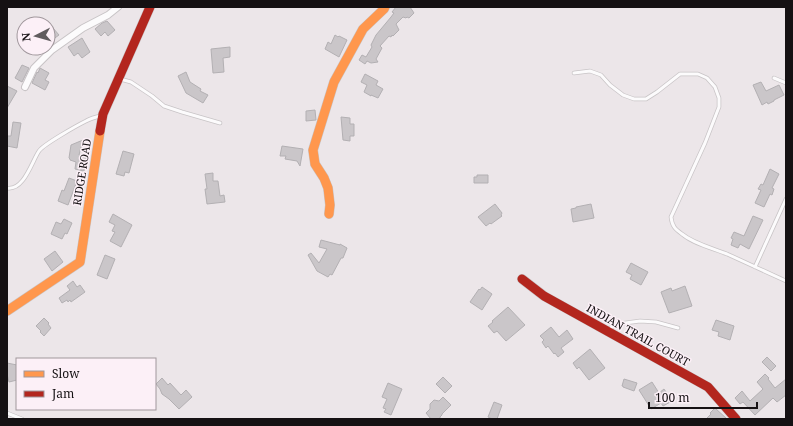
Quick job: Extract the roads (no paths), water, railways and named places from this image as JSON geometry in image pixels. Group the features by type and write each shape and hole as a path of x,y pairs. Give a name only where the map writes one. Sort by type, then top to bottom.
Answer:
{"street":[{"path":"25,87 34,68 52,50 83,28 108,15 118,7"},
{"name":"RIDGE ROAD","path":"7,311 80,262 102,115 150,7"},
{"path":"329,214 330,205 328,188 324,178 315,164 313,150 334,82 363,29 385,7"},
{"name":"INDIAN TRAIL COURT","path":"522,279 544,296 708,387 736,419"}],"lane":[{"path":"574,73 590,70 601,75 610,85 623,95 634,99 646,99 680,74 698,74 707,78 715,87 719,98 719,107 705,143 671,217 671,224 683,235 704,246 786,281"},
{"path":"119,78 130,82 152,96 164,106 220,123"},
{"path":"774,78 786,83"},
{"path":"7,188 19,184 26,176 40,149 87,120 102,115"},
{"path":"755,267 786,199"},
{"path":"607,331 618,324 640,321 656,322 678,328"},
{"path":"7,413 22,419"}]}
